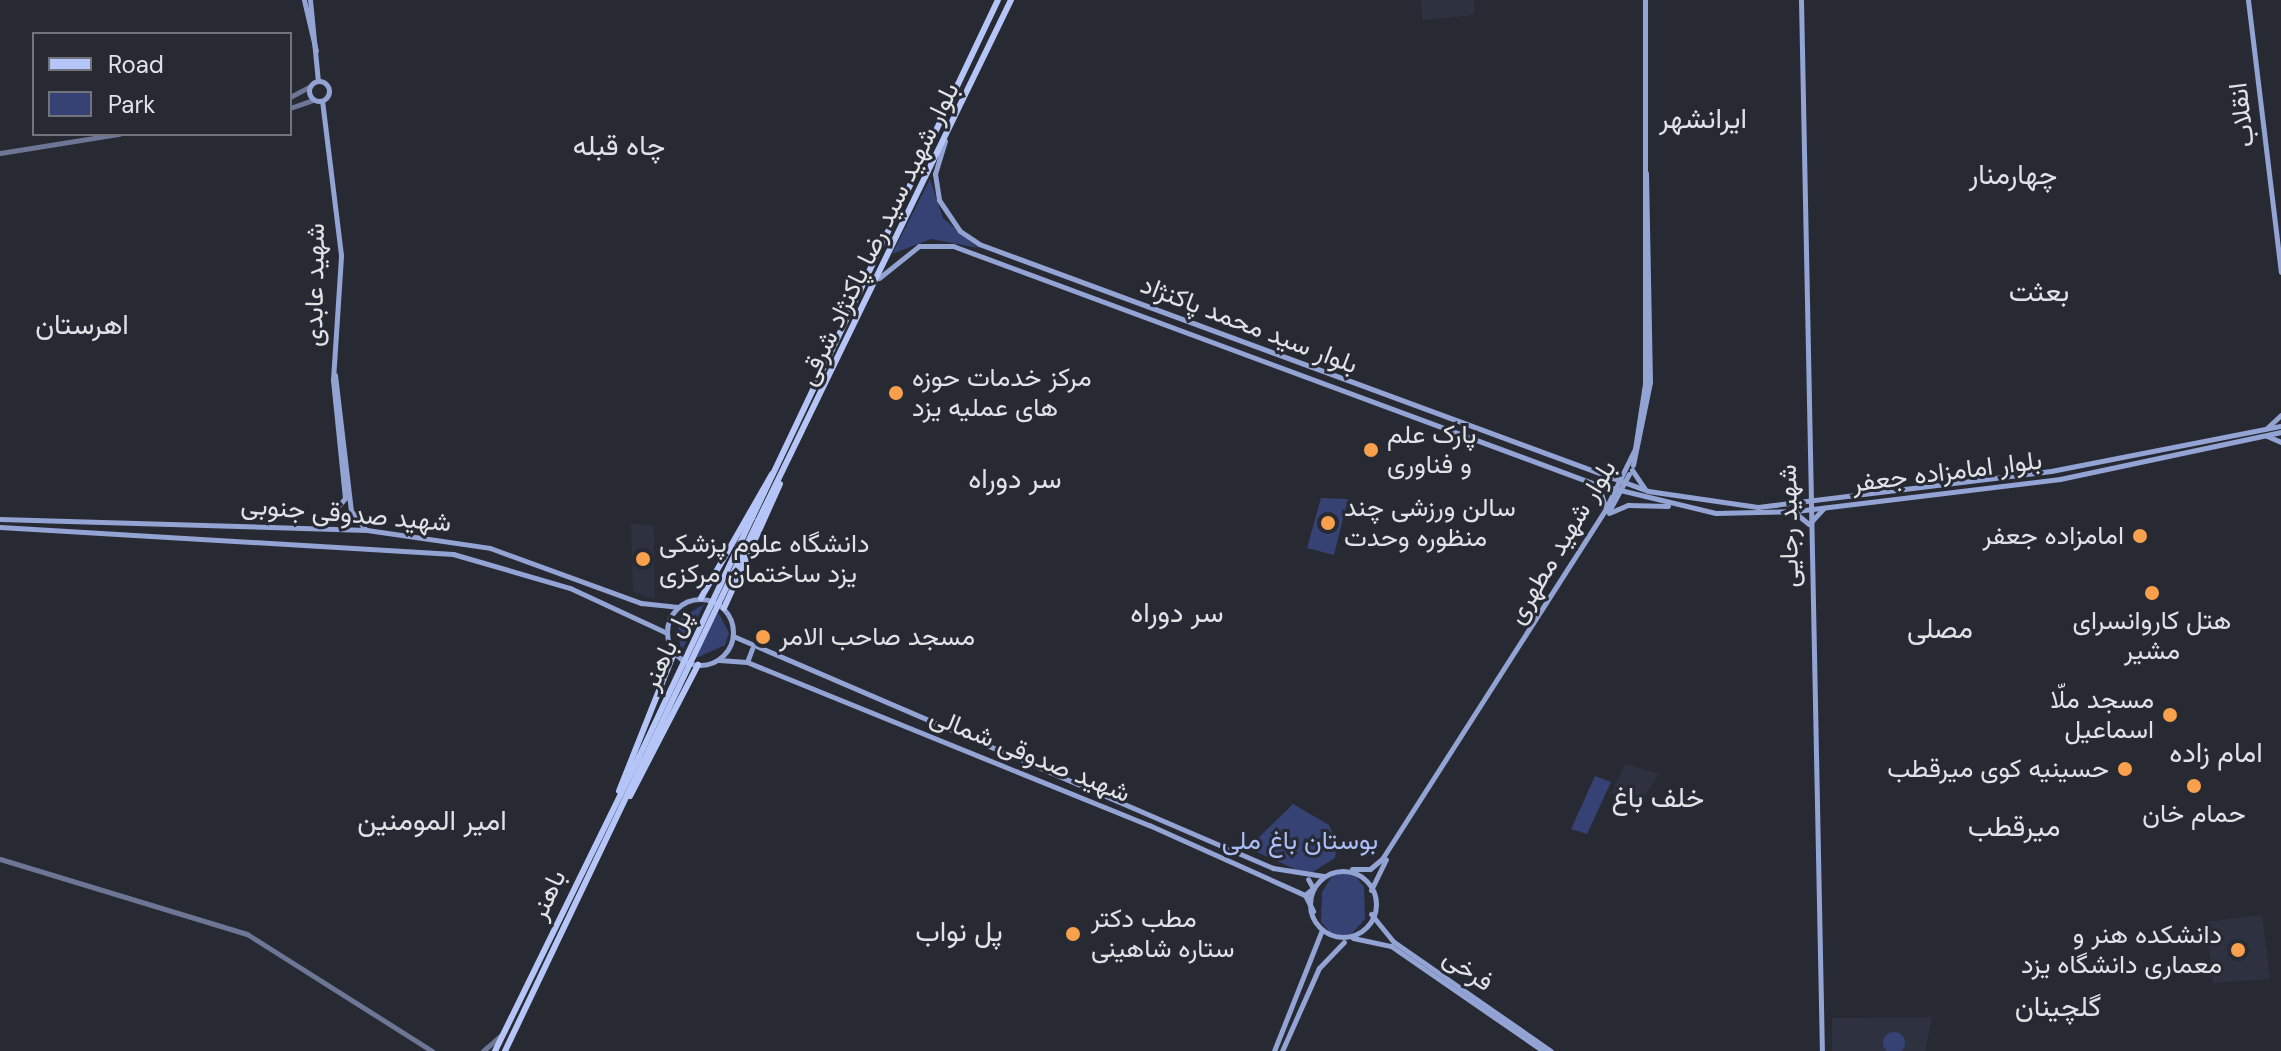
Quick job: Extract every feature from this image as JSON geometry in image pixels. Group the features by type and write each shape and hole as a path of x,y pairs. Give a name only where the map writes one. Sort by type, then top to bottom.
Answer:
{"main road":[{"path":"304,0 318,56"},
{"path":"310,0 318,56 318,81 309,87 313,100 322,101"},
{"name":"بلوار شهید سید رضا پاکنژاد شرقی","path":"774,482 774,472 998,0"},
{"name":"بلوار شهید سید رضا پاکنژاد شرقی","path":"774,482 783,472 879,278 1011,0"},
{"name":"بلوار شهید مطهری","path":"1352,869 1370,869 1382,859 1619,492 1629,470 1644,403 1645,0"},
{"name":"شهید رجایی","path":"1801,0 1808,510 1822,1051"},
{"name":"انقلاب","path":"2248,0 2281,272"},
{"name":"شهید عابدی","path":"318,81 329,91 322,101 341,255 335,375 345,498 320,527"},
{"name":"بلوار سید محمد پاکنژاد","path":"945,141 935,174 946,216 1005,255 1623,484"},
{"name":"بلوار سید محمد پاکنژاد","path":"879,278 919,246 953,246 1619,492"},
{"path":"1002,264 1005,255"},
{"name":"شهید عابدی","path":"335,375 351,511 367,530"},
{"path":"2281,415 2272,431 2281,442"},
{"name":"بلوار امامزاده جعفر","path":"1619,492 1671,505 1743,515 1792,512 2001,482 2272,431 2281,426"},
{"name":"بلوار امامزاده جعفر","path":"1623,484 1744,507 2001,482 2272,431"},
{"path":"1506,452 1509,442"},
{"path":"1609,479 1629,470 1648,491"},
{"path":"620,805 669,671 674,653 667,633 678,607 701,598 774,472"},
{"path":"674,653 698,665 719,660 733,636 724,608 783,472"},
{"name":"پل باهنر","path":"641,758 774,482"},
{"path":"1595,484 1606,496 1605,514 1628,505 1671,505"},
{"path":"1798,502 1808,488 1820,499"},
{"path":"1792,512 1809,524 1828,507 1829,498"},
{"name":"بلوار شهید مطهری","path":"1371,890 1605,514"},
{"name":"شهید صدوقی جنوبی","path":"0,519 367,530 490,548 641,603 678,607"},
{"path":"105,522 105,531"},
{"name":"شهید صدوقی جنوبی","path":"0,527 453,554 570,588 667,633"},
{"path":"716,575 735,585"},
{"path":"701,598 724,608"},
{"path":"636,616 641,603"},
{"name":"شهید صدوقی شمالی","path":"733,636 752,649 1308,879"},
{"path":"747,662 752,649"},
{"name":"شهید صدوقی شمالی","path":"719,660 747,662 1305,895"},
{"path":"620,805 698,665"},
{"path":"669,671 689,681"},
{"name":"باهنر","path":"505,1051 641,758"},
{"name":"باهنر","path":"495,1051 620,805"},
{"path":"1274,1051 1319,946 1322,930 1305,895 1313,888 1308,879 1323,876 1336,867 1352,869 1371,890 1371,914 1352,939 1332,952 1282,1051"},
{"path":"1313,911 1323,876"},
{"name":"فرخی","path":"1371,914 1394,942 1551,1051"},
{"path":"1322,930 1352,939"},
{"name":"فرخی","path":"1352,939 1391,946 1543,1051"},
{"path":"1319,946 1328,943 1332,952"}],"street":[{"path":"302,104 293,95 309,87"},
{"path":"292,107 313,100"},
{"path":"0,153 106,136"},
{"path":"0,859 247,934 432,1051"},
{"path":"483,1051 504,1033"}],"shaded area":[{"path":"1421,0 1474,0 1474,15 1422,20"},
{"name":"دانشگاه علوم پزشکی یزد ساختمان مرکزی","path":"631,524 654,526 655,599 633,592"},
{"path":"1625,764 1659,774 1640,803 1612,793"},
{"name":"دانشکده هنر و معماری دانشگاه یزد","path":"2262,915 2270,979 2213,983 2206,922"},
{"path":"1932,1017 1925,1051 1832,1051 1832,1018"}],"green space":[{"path":"930,179 943,218 978,248 931,239 892,254"},
{"name":"سالن ورزشی چند منظوره وحدت","path":"1321,498 1348,499 1334,555 1307,548"},
{"path":"704,604 681,653 677,621"},
{"path":"718,612 729,633 725,645 694,659"},
{"path":"1595,776 1611,782 1587,834 1571,829"},
{"name":"بوستان باغ ملی","path":"1293,804 1329,825 1337,842 1335,858 1308,875 1248,848"},
{"path":"1336,870 1354,874 1364,887 1365,919 1348,938 1333,936 1321,922 1322,892"},
{"path":"1894,1032 1904,1039 1902,1051 1886,1051 1883,1043 1886,1035"}],"place":[{"name":"مرکز خدمات حوزه های عملیه یزد","path":"896,393"},
{"name":"پارک علم و فناوری","path":"1371,450"},
{"name":"سالن ورزشی چند منظوره وحدت","path":"1328,523"},
{"name":"امامزاده جعفر","path":"2140,536"},
{"name":"دانشگاه علوم پزشکی یزد ساختمان مرکزی","path":"643,559"},
{"name":"هتل کاروانسرای مشیر","path":"2152,593"},
{"name":"مسجد صاحب الامر","path":"763,637"},
{"name":"مسجد ملّا اسماعیل","path":"2170,715"},
{"name":"حسینیه کوی میرقطب","path":"2125,769"},
{"name":"حمام خان","path":"2194,786"},
{"name":"مطب دکتر ستاره شاهینی","path":"1073,934"},
{"name":"دانشکده هنر و معماری دانشگاه یزد","path":"2238,950"}],"district":[{"name":"ایرانشهر","path":"1703,119"},
{"name":"چاه قبله","path":"619,146"},
{"name":"چهارمنار","path":"2013,175"},
{"name":"بعثت","path":"2039,292"},
{"name":"اهرستان","path":"82,325"},
{"name":"سر دوراه","path":"1015,479"},
{"name":"سر دوراه","path":"1177,613"},
{"name":"مصلی","path":"1940,629"},
{"name":"امام زاده","path":"2216,753"},
{"name":"خلف باغ","path":"1658,798"},
{"name":"امیر المومنین","path":"432,821"},
{"name":"میرقطب","path":"2014,827"},
{"name":"پل نواب","path":"959,932"},
{"name":"گلچینان","path":"2058,1007"}]}
